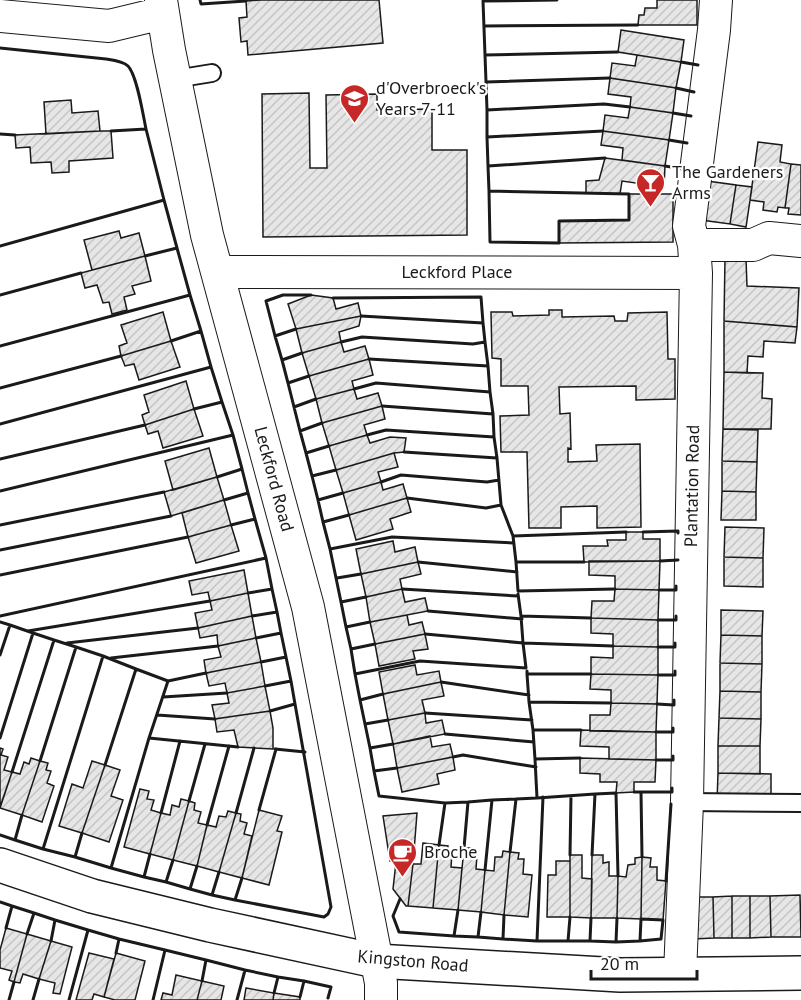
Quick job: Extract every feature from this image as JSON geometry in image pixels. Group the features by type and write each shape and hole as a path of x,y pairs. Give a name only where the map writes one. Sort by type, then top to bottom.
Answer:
{"street":[{"name":"Plantation Road","path":"680,974 687,802 695,259 689,226 716,0"},
{"path":"0,16 110,26 162,7"},
{"name":"Leckford Road","path":"162,7 207,235 308,607 381,983 381,1000"},
{"name":"Leckford Place","path":"218,272 695,259 753,245 769,238 801,241"},
{"name":"Kingston Road","path":"0,865 93,896 210,925 376,960 620,975 801,973"}],"lane":[{"path":"176,79 212,73"},
{"path":"687,802 801,803"}],"building":[{"path":"379,0 383,43 248,55 247,41 241,42 239,18 247,17 246,1"},
{"path":"657,0 697,0 697,25 638,25 639,15 644,15 645,8 657,8"},
{"path":"621,30 684,40 681,62 618,52"},
{"path":"637,55 681,62 676,88 610,78 612,63 635,66"},
{"path":"610,78 676,88 673,113 630,107 631,97 608,94"},
{"path":"309,93 310,168 327,168 326,95 377,94 377,110 432,109 432,150 467,150 467,235 263,237 262,94"},
{"path":"71,100 72,113 98,111 100,131 46,134 44,102"},
{"path":"630,107 673,113 669,140 603,131 605,115 628,118"},
{"path":"111,131 113,158 69,161 69,172 52,173 51,162 31,163 30,147 16,148 15,135"},
{"path":"603,131 669,140 665,166 622,160 623,148 601,145"},
{"path":"758,142 782,145 780,162 791,164 785,208 778,207 777,212 763,210 764,202 750,200"},
{"path":"605,158 665,166 664,187 622,181 620,194 586,193 586,181 599,180"},
{"path":"791,164 801,165 801,215 788,214 789,208 785,208"},
{"path":"707,181 736,185 730,224 701,220"},
{"path":"736,185 752,187 746,227 730,224"},
{"name":"The Gardeners Arms","path":"629,194 673,194 673,242 559,243 559,221 629,220"},
{"path":"119,231 121,238 139,233 145,256 92,270 84,240"},
{"path":"145,256 151,281 132,286 135,294 124,297 127,310 112,314 109,302 103,303 97,285 85,288 81,273"},
{"path":"725,258 746,259 747,286 799,288 797,327 724,321"},
{"path":"311,295 333,298 336,309 358,303 361,316 296,329 288,304"},
{"path":"549,310 562,310 562,317 614,316 615,321 627,321 628,313 667,312 668,359 675,359 675,399 636,400 636,386 559,387 560,414 570,413 571,449 568,448 568,462 597,461 596,445 640,444 641,527 597,528 597,506 561,507 561,528 529,528 527,452 501,452 500,416 529,415 528,386 501,386 501,359 492,358 491,312 512,312 513,316 549,315"},
{"path":"163,312 171,341 121,356 119,346 127,343 121,325"},
{"path":"361,316 359,326 339,332 341,342 302,353 296,329"},
{"path":"724,321 797,327 795,343 764,341 763,357 748,356 747,373 724,372"},
{"path":"171,341 180,367 139,380 134,364 125,366 121,356"},
{"path":"341,342 344,352 365,346 369,359 309,376 302,353"},
{"path":"369,359 373,375 352,381 354,389 316,399 309,376"},
{"path":"724,372 763,373 762,398 772,399 771,429 723,429"},
{"path":"186,381 194,409 145,425 142,415 149,412 144,395"},
{"path":"354,389 357,399 378,393 382,406 322,423 316,399"},
{"path":"382,406 385,419 364,425 367,435 329,446 322,423"},
{"path":"194,409 203,436 163,448 158,431 148,434 145,425"},
{"path":"723,429 758,430 757,462 722,461"},
{"path":"367,435 370,443 390,437 406,438 404,452 336,470 329,446"},
{"path":"209,448 217,477 173,490 165,461"},
{"path":"394,453 398,467 378,472 381,482 343,493 336,470"},
{"path":"722,461 757,462 756,492 722,491"},
{"path":"217,477 224,500 171,516 164,492"},
{"path":"381,482 383,490 403,484 407,498 349,515 343,493"},
{"path":"722,491 756,492 756,520 721,520"},
{"path":"407,498 411,512 390,519 393,529 356,540 349,515"},
{"path":"224,500 231,525 188,537 182,513"},
{"path":"231,525 239,551 196,563 188,537"},
{"path":"725,527 764,528 763,558 724,557"},
{"path":"626,532 643,532 643,539 660,539 660,561 584,562 583,546 608,546 607,540 626,540"},
{"path":"393,541 395,552 415,547 418,562 361,574 356,549"},
{"path":"724,557 763,558 763,587 724,586"},
{"path":"589,561 660,561 659,590 615,589 615,576 589,575"},
{"path":"418,562 421,574 400,579 402,589 366,597 361,574"},
{"path":"244,570 248,593 210,601 208,592 192,595 189,581"},
{"path":"402,589 405,602 425,598 428,611 370,622 366,597"},
{"path":"615,589 659,590 658,620 591,618 592,601 614,601"},
{"path":"248,593 252,616 198,628 195,613 212,610 210,601"},
{"path":"721,610 763,611 762,636 721,635"},
{"path":"407,615 409,625 422,622 425,634 375,644 370,622"},
{"path":"252,616 256,638 218,646 217,635 200,638 198,628"},
{"path":"591,618 658,620 658,647 613,646 613,634 591,633"},
{"path":"425,634 428,649 413,651 415,659 379,666 375,644"},
{"path":"721,635 762,636 762,664 720,663"},
{"path":"256,638 261,662 206,673 204,660 221,657 218,646"},
{"path":"613,646 658,647 658,675 591,674 591,657 613,658"},
{"path":"261,662 265,686 227,693 225,683 209,686 206,673"},
{"path":"720,663 762,664 761,692 720,691"},
{"path":"415,665 417,675 439,671 441,682 383,694 379,672"},
{"path":"591,674 658,675 657,704 611,703 611,690 590,689"},
{"path":"441,682 444,696 422,700 425,713 388,720 383,694"},
{"path":"265,686 270,711 215,719 212,705 229,703 227,693"},
{"path":"720,691 761,692 761,719 719,718"},
{"path":"611,703 657,704 656,732 590,731 590,715 610,715"},
{"path":"270,711 273,749 238,747 234,730 217,732 215,719"},
{"path":"425,713 426,723 442,720 445,734 393,744 388,720"},
{"path":"719,718 761,719 760,746 718,746"},
{"path":"581,730 656,732 656,760 609,759 609,747 580,746"},
{"path":"430,736 432,747 450,744 453,757 397,768 393,744"},
{"path":"718,746 760,746 760,774 718,773"},
{"path":"0,748 3,749 1,755 8,757 4,770 12,772 0,807"},
{"path":"453,757 455,770 437,774 439,784 402,792 397,768"},
{"path":"31,758 40,761 22,815 0,808 12,772 20,774 24,762 29,764"},
{"path":"580,758 656,760 655,782 634,782 634,792 616,793 617,782 600,782 600,774 580,773"},
{"path":"40,761 48,763 46,770 51,771 47,783 54,786 42,822 22,815"},
{"path":"92,761 105,765 82,833 59,826 72,784 83,788"},
{"path":"105,765 120,770 111,796 123,800 109,842 82,833"},
{"path":"718,773 771,774 771,803 717,802"},
{"path":"140,789 149,791 147,799 154,800 151,810 161,813 150,854 124,847"},
{"path":"181,799 189,801 173,860 150,854 161,813 170,815 172,805 179,807"},
{"path":"189,801 195,803 194,810 201,812 198,823 207,825 197,866 173,860"},
{"path":"259,810 282,816 277,831 282,832 269,885 242,878"},
{"path":"228,811 236,813 219,872 197,866 207,825 216,827 219,816 226,817"},
{"path":"236,813 241,814 240,821 247,823 244,834 252,836 242,878 219,872"},
{"path":"417,813 413,864 390,861 383,816"},
{"path":"423,843 439,845 433,908 408,906 413,864 421,864"},
{"path":"439,845 448,846 447,853 452,853 451,867 462,868 458,910 433,908"},
{"path":"464,848 471,848 471,855 477,855 476,869 485,870 481,912 458,910"},
{"path":"503,851 510,852 504,915 481,912 485,870 494,871 495,857 502,857"},
{"path":"510,852 519,853 518,859 524,859 523,874 532,875 528,917 504,915"},
{"path":"570,855 582,855 582,878 592,879 591,918 570,917"},
{"path":"592,855 603,855 603,863 609,862 609,876 618,876 617,918 591,918"},
{"path":"642,857 651,858 650,867 657,867 657,880 666,881 663,920 641,919"},
{"path":"642,857 641,919 617,918 618,876 626,877 628,865 635,864 635,858"},
{"path":"556,861 570,861 570,917 547,917 548,875 556,875"},
{"name":"Broche","path":"396,862 413,864 408,906 393,889"},
{"path":"800,895 801,937 771,937 770,896"},
{"path":"732,896 732,938 714,938 713,897"},
{"path":"732,896 750,896 750,938 732,938"},
{"path":"750,896 770,896 771,937 750,938"},
{"path":"692,897 713,897 714,938 693,939"},
{"path":"6,928 27,934 14,982 9,980 12,971 0,968 0,950"},
{"path":"27,934 51,941 39,979 23,974 20,983 14,982"},
{"path":"51,941 72,947 60,994 53,993 55,983 39,979"},
{"path":"89,953 114,959 104,997 94,994 92,1000 76,1000"},
{"path":"116,953 145,961 135,1000 115,1000 104,997"},
{"path":"176,975 202,981 197,1000 161,1000 163,993 172,995"},
{"path":"202,981 224,986 221,1000 197,1000"},
{"path":"246,988 274,993 273,1000 244,1000"},
{"path":"274,993 300,997 300,1000 273,1000"}],"wall":[{"path":"200,0 201,4 246,1"},
{"path":"486,82 483,1 557,0"},
{"path":"484,26 638,25"},
{"path":"0,48 106,59 126,64 137,86 146,129 111,131"},
{"path":"485,55 618,52"},
{"path":"681,62 698,65"},
{"path":"487,110 486,82 610,78"},
{"path":"676,88 694,92"},
{"path":"487,137 487,110 604,104 630,107"},
{"path":"673,113 691,116"},
{"path":"146,129 164,200"},
{"path":"488,166 487,137 603,131"},
{"path":"0,134 15,135"},
{"path":"669,140 687,143"},
{"path":"489,191 488,166 605,158"},
{"path":"665,166 683,169 683,171"},
{"path":"489,191 629,194 629,220 559,221 559,243 490,242 489,191"},
{"path":"0,246 164,200 177,248 145,256"},
{"path":"177,248 190,295"},
{"path":"0,295 81,273"},
{"path":"0,346 190,295 201,331 171,341"},
{"path":"275,336 266,301 283,295 311,295"},
{"path":"333,298 481,297 483,323"},
{"path":"341,342 362,337 473,344 485,342 483,323 361,316"},
{"path":"282,360 275,336 296,329"},
{"path":"201,331 211,367"},
{"path":"485,342 488,366"},
{"path":"288,383 282,360 302,353"},
{"path":"0,388 121,356"},
{"path":"354,389 376,383 490,392 488,366 369,359"},
{"path":"0,424 211,367 222,402 194,409"},
{"path":"294,407 288,383 309,376"},
{"path":"490,392 493,414"},
{"path":"300,431 294,407 316,399"},
{"path":"222,402 233,435"},
{"path":"367,435 386,430 494,437 493,414 382,406"},
{"path":"306,453 300,431 322,423"},
{"path":"0,459 145,425"},
{"path":"0,491 233,435 242,469 217,477"},
{"path":"404,452 497,458 494,437"},
{"path":"312,476 306,453 329,446"},
{"path":"407,498 486,508 501,505 497,458"},
{"path":"242,469 248,493"},
{"path":"318,500 312,476 336,470"},
{"path":"381,482 401,475 487,482 499,480"},
{"path":"0,525 164,492"},
{"path":"224,500 248,493 255,519 231,525"},
{"path":"323,522 318,500 343,493"},
{"path":"501,505 513,536"},
{"path":"330,549 323,522 349,515"},
{"path":"0,550 171,516"},
{"path":"248,593 272,589 255,519"},
{"path":"643,532 678,531 678,533"},
{"path":"584,562 516,562 513,536 626,532"},
{"path":"0,575 188,537"},
{"path":"341,602 330,549 392,537 514,543"},
{"path":"0,616 266,558"},
{"path":"660,561 678,560"},
{"path":"418,562 517,572"},
{"path":"516,562 518,591 615,589"},
{"path":"337,578 361,574"},
{"path":"659,590 676,590 676,586"},
{"path":"272,589 277,612"},
{"path":"402,589 518,596"},
{"path":"518,594 521,616 591,618"},
{"path":"346,627 341,602 366,597"},
{"path":"28,631 210,601"},
{"path":"428,611 522,619"},
{"path":"252,616 277,612 281,633 256,638"},
{"path":"521,616 523,643 613,646"},
{"path":"658,620 676,620 676,616"},
{"path":"0,622 10,625 0,655"},
{"path":"351,649 346,627 370,622"},
{"path":"0,738 33,633 10,625"},
{"path":"67,643 198,628"},
{"path":"12,772 54,640 33,633"},
{"path":"281,633 286,657"},
{"path":"375,644 351,649 355,674 420,661 526,668 523,643 425,634"},
{"path":"40,761 76,647 54,640"},
{"path":"658,647 675,647 675,643"},
{"path":"111,658 218,646"},
{"path":"76,647 103,656 43,849 75,857 82,833"},
{"path":"103,656 136,669 105,765"},
{"path":"261,662 286,657 291,681 265,686"},
{"path":"75,857 111,868 168,681 136,669"},
{"path":"527,671 527,674 591,674"},
{"path":"658,675 675,675 675,671"},
{"path":"168,681 206,673"},
{"path":"355,674 360,700"},
{"path":"527,674 529,702 611,703"},
{"path":"291,681 295,704"},
{"path":"441,682 529,695"},
{"path":"163,697 227,693"},
{"path":"365,724 360,700 383,694"},
{"path":"657,704 674,705 674,700"},
{"path":"529,702 533,730 581,730"},
{"path":"235,900 324,917 331,907 295,704 270,711"},
{"path":"425,713 532,720"},
{"path":"157,715 215,719"},
{"path":"370,748 365,724 388,720"},
{"path":"656,732 673,732 673,728"},
{"path":"533,730 535,759 580,758"},
{"path":"445,734 534,742"},
{"path":"149,738 238,747"},
{"path":"161,813 180,741"},
{"path":"189,801 205,744"},
{"path":"374,771 370,748 393,744"},
{"path":"207,825 229,746"},
{"path":"236,813 254,748"},
{"path":"275,749 305,752"},
{"path":"259,810 276,749"},
{"path":"453,757 463,755 536,767"},
{"path":"656,760 673,760 673,756"},
{"path":"535,759 537,798 595,794"},
{"path":"397,768 374,771 379,796 445,803"},
{"path":"634,792 672,792 672,788"},
{"path":"641,792 642,857"},
{"path":"592,855 595,794 616,793 618,876"},
{"path":"570,855 571,796"},
{"path":"543,797 537,941 568,941"},
{"path":"510,852 516,799 537,798"},
{"path":"485,870 492,800 516,799"},
{"path":"464,848 468,802 492,800"},
{"path":"439,845 445,803 468,802"},
{"path":"666,881 671,804"},
{"path":"0,835 15,840 22,815"},
{"path":"15,840 43,849"},
{"path":"150,854 144,877 166,882"},
{"path":"173,860 166,882 190,889 197,866"},
{"path":"111,868 144,877"},
{"path":"190,889 212,895 219,872"},
{"path":"212,895 235,900 242,878"},
{"path":"400,899 393,916 399,932 454,936"},
{"path":"0,902 12,906"},
{"path":"6,928 12,906 34,913"},
{"path":"458,910 454,936 478,937"},
{"path":"481,912 478,937 503,939"},
{"path":"27,934 34,913 55,920"},
{"path":"504,915 503,939 537,941"},
{"path":"570,917 568,941 590,941"},
{"path":"591,918 590,941 616,942"},
{"path":"617,918 616,942 640,941"},
{"path":"641,919 663,920 661,939 640,941 641,919"},
{"path":"51,941 55,920 88,930"},
{"path":"69,1000 88,930 119,939"},
{"path":"116,953 119,939 165,950"},
{"path":"153,1000 165,950 206,960"},
{"path":"202,981 206,960 245,970 237,1000"},
{"path":"245,970 278,977"},
{"path":"274,993 278,977 304,981 300,997"},
{"path":"33,1000 39,979"},
{"path":"304,981 331,987 328,998"},
{"path":"9,1000 14,982"}],"place":[{"name":"d'Overbroeck's Years 7-11","path":"355,124"},
{"name":"The Gardeners Arms","path":"651,208"},
{"name":"Broche","path":"403,878"}]}
